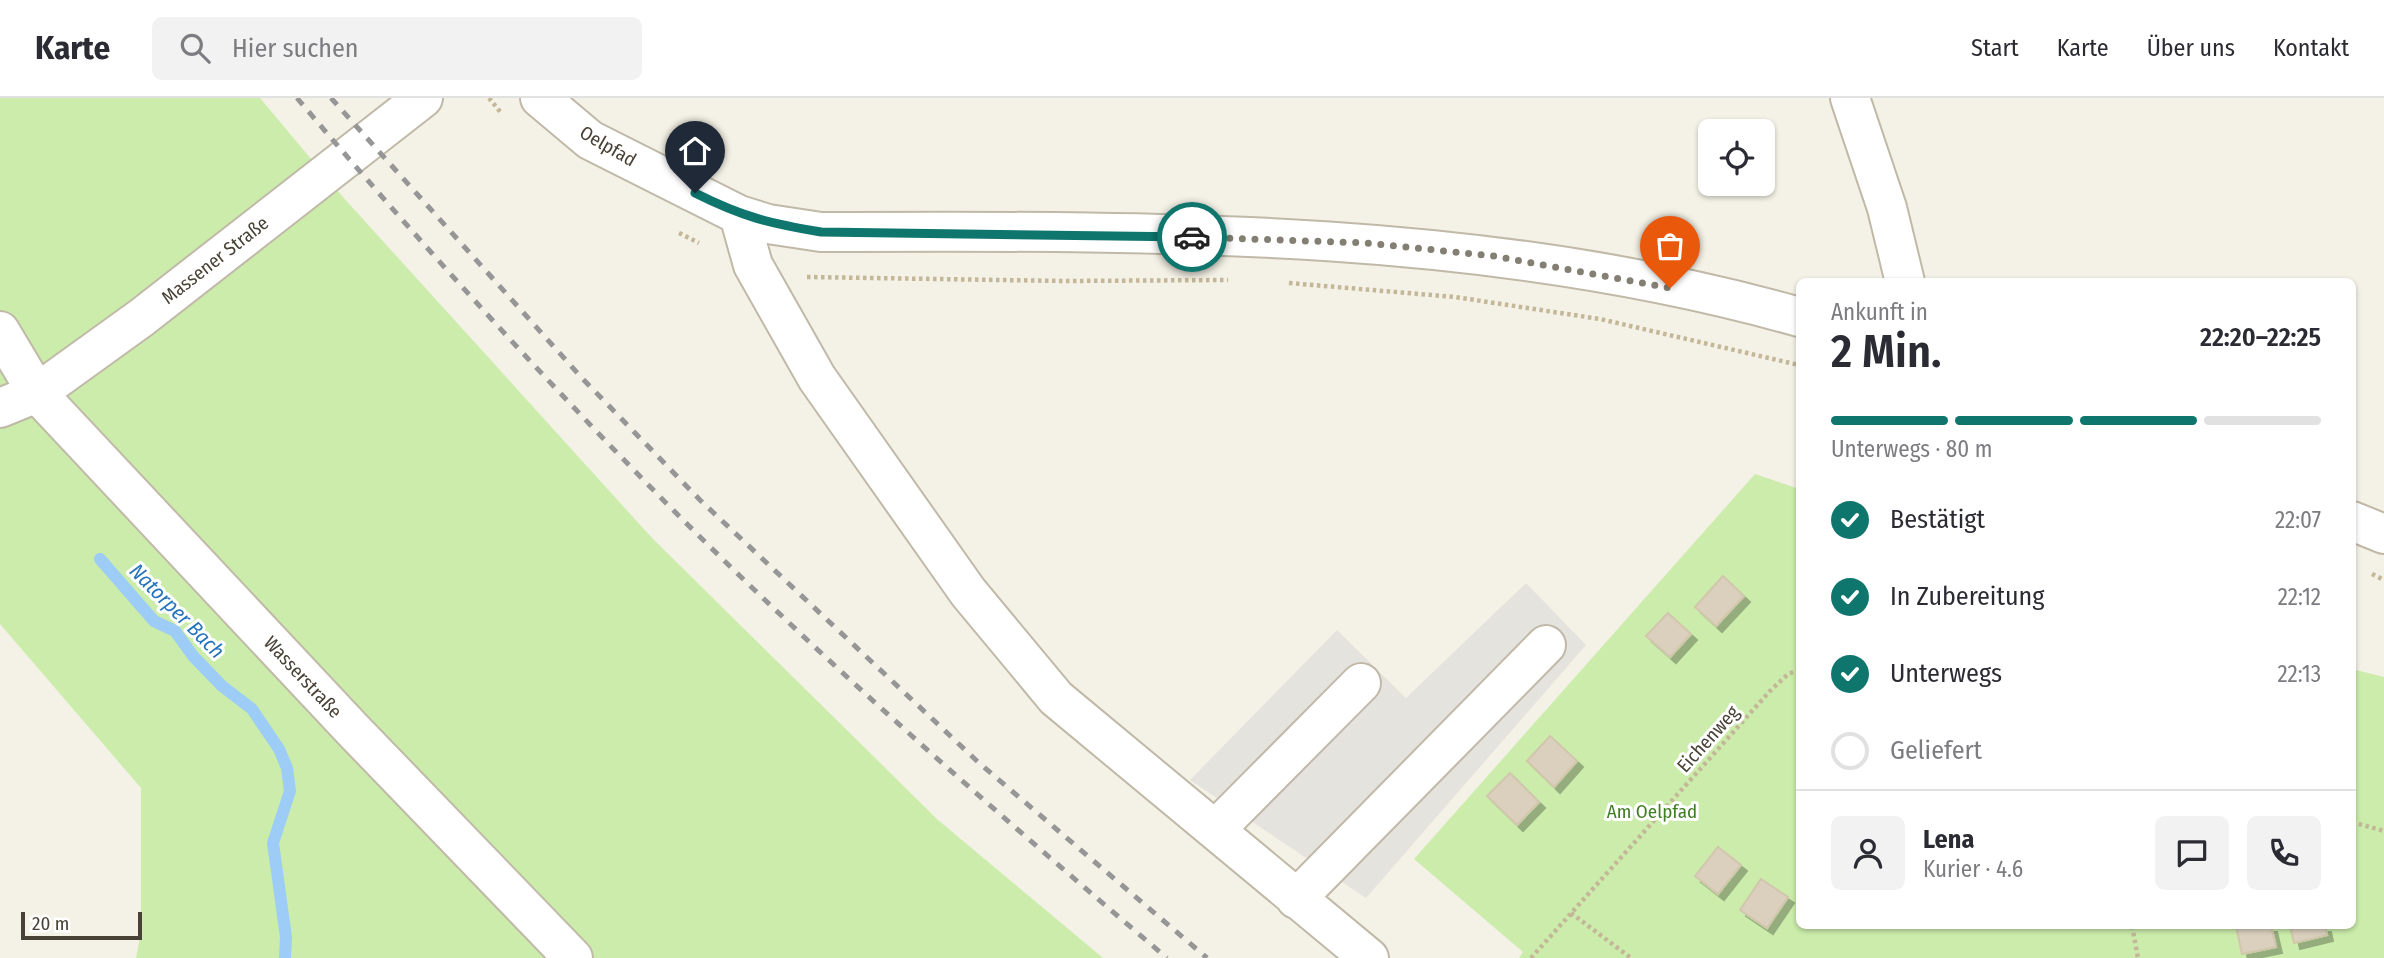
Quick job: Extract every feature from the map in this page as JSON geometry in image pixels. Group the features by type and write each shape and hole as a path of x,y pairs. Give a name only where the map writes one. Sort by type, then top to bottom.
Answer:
{"street":[{"name":"Massener Straße","path":"0,408 37,393 141,318 423,98"},
{"name":"Oelpfad","path":"540,98 590,140 739,215 768,224 821,232 1139,235 1392,246 1493,256 1599,273 1796,316"},
{"path":"1850,98 1887,208 1904,278"},
{"path":"739,215 753,265 817,378 968,592 1056,698 1369,958"},
{"name":"Wasserstraße","path":"0,331 37,393 573,958"},
{"path":"2356,522 2384,534"},
{"path":"1296,900 1546,645"},
{"path":"1216,829 1361,683"}],"path":[{"name":"Eichenweg","path":"1531,958 1770,691 1788,674 1796,671"},
{"path":"2356,823 2384,831"},
{"path":"1571,913 1631,958"},
{"path":"2133,929 2138,958"}],"green space":[{"path":"0,98 260,98 342,196 652,538 938,820 1103,958 136,958 141,933 141,788 0,624"},
{"name":"Am Oelpfad","path":"1755,474 1796,488 1796,929 2356,929 2356,670 2384,677 2384,958 1519,958 1523,952 1414,859"}],"shaded area":[{"path":"1526,583 1586,645 1366,898 1190,780 1337,630 1406,698"}],"building":[{"path":"1723,576 1744,596 1716,626 1695,607"},
{"path":"1668,613 1691,634 1670,657 1646,636"},
{"path":"1550,736 1577,761 1554,787 1527,761"},
{"path":"1510,773 1539,802 1517,825 1487,796"},
{"path":"1718,847 1741,865 1718,894 1695,876"},
{"path":"1761,879 1788,897 1767,928 1740,910"},
{"path":"2237,929 2272,929 2276,947 2242,954"},
{"path":"2291,929 2326,929 2327,935 2294,943"}],"waterway":[{"name":"Natorper Bach","path":"100,559 154,621 175,631 193,656 222,686 252,709 279,749 287,768 290,791 273,843 286,937 285,958"}],"railway":[{"path":"297,98 484,311 679,516 918,742 1167,958"},
{"path":"331,98 581,377 700,500 978,762 1207,958"}],"way so far":[{"path":"1192,237 1367,243 1493,256 1599,273 1670,288"}],"route":[{"path":"695,193 739,215 768,224 821,232 1192,237"}]}
